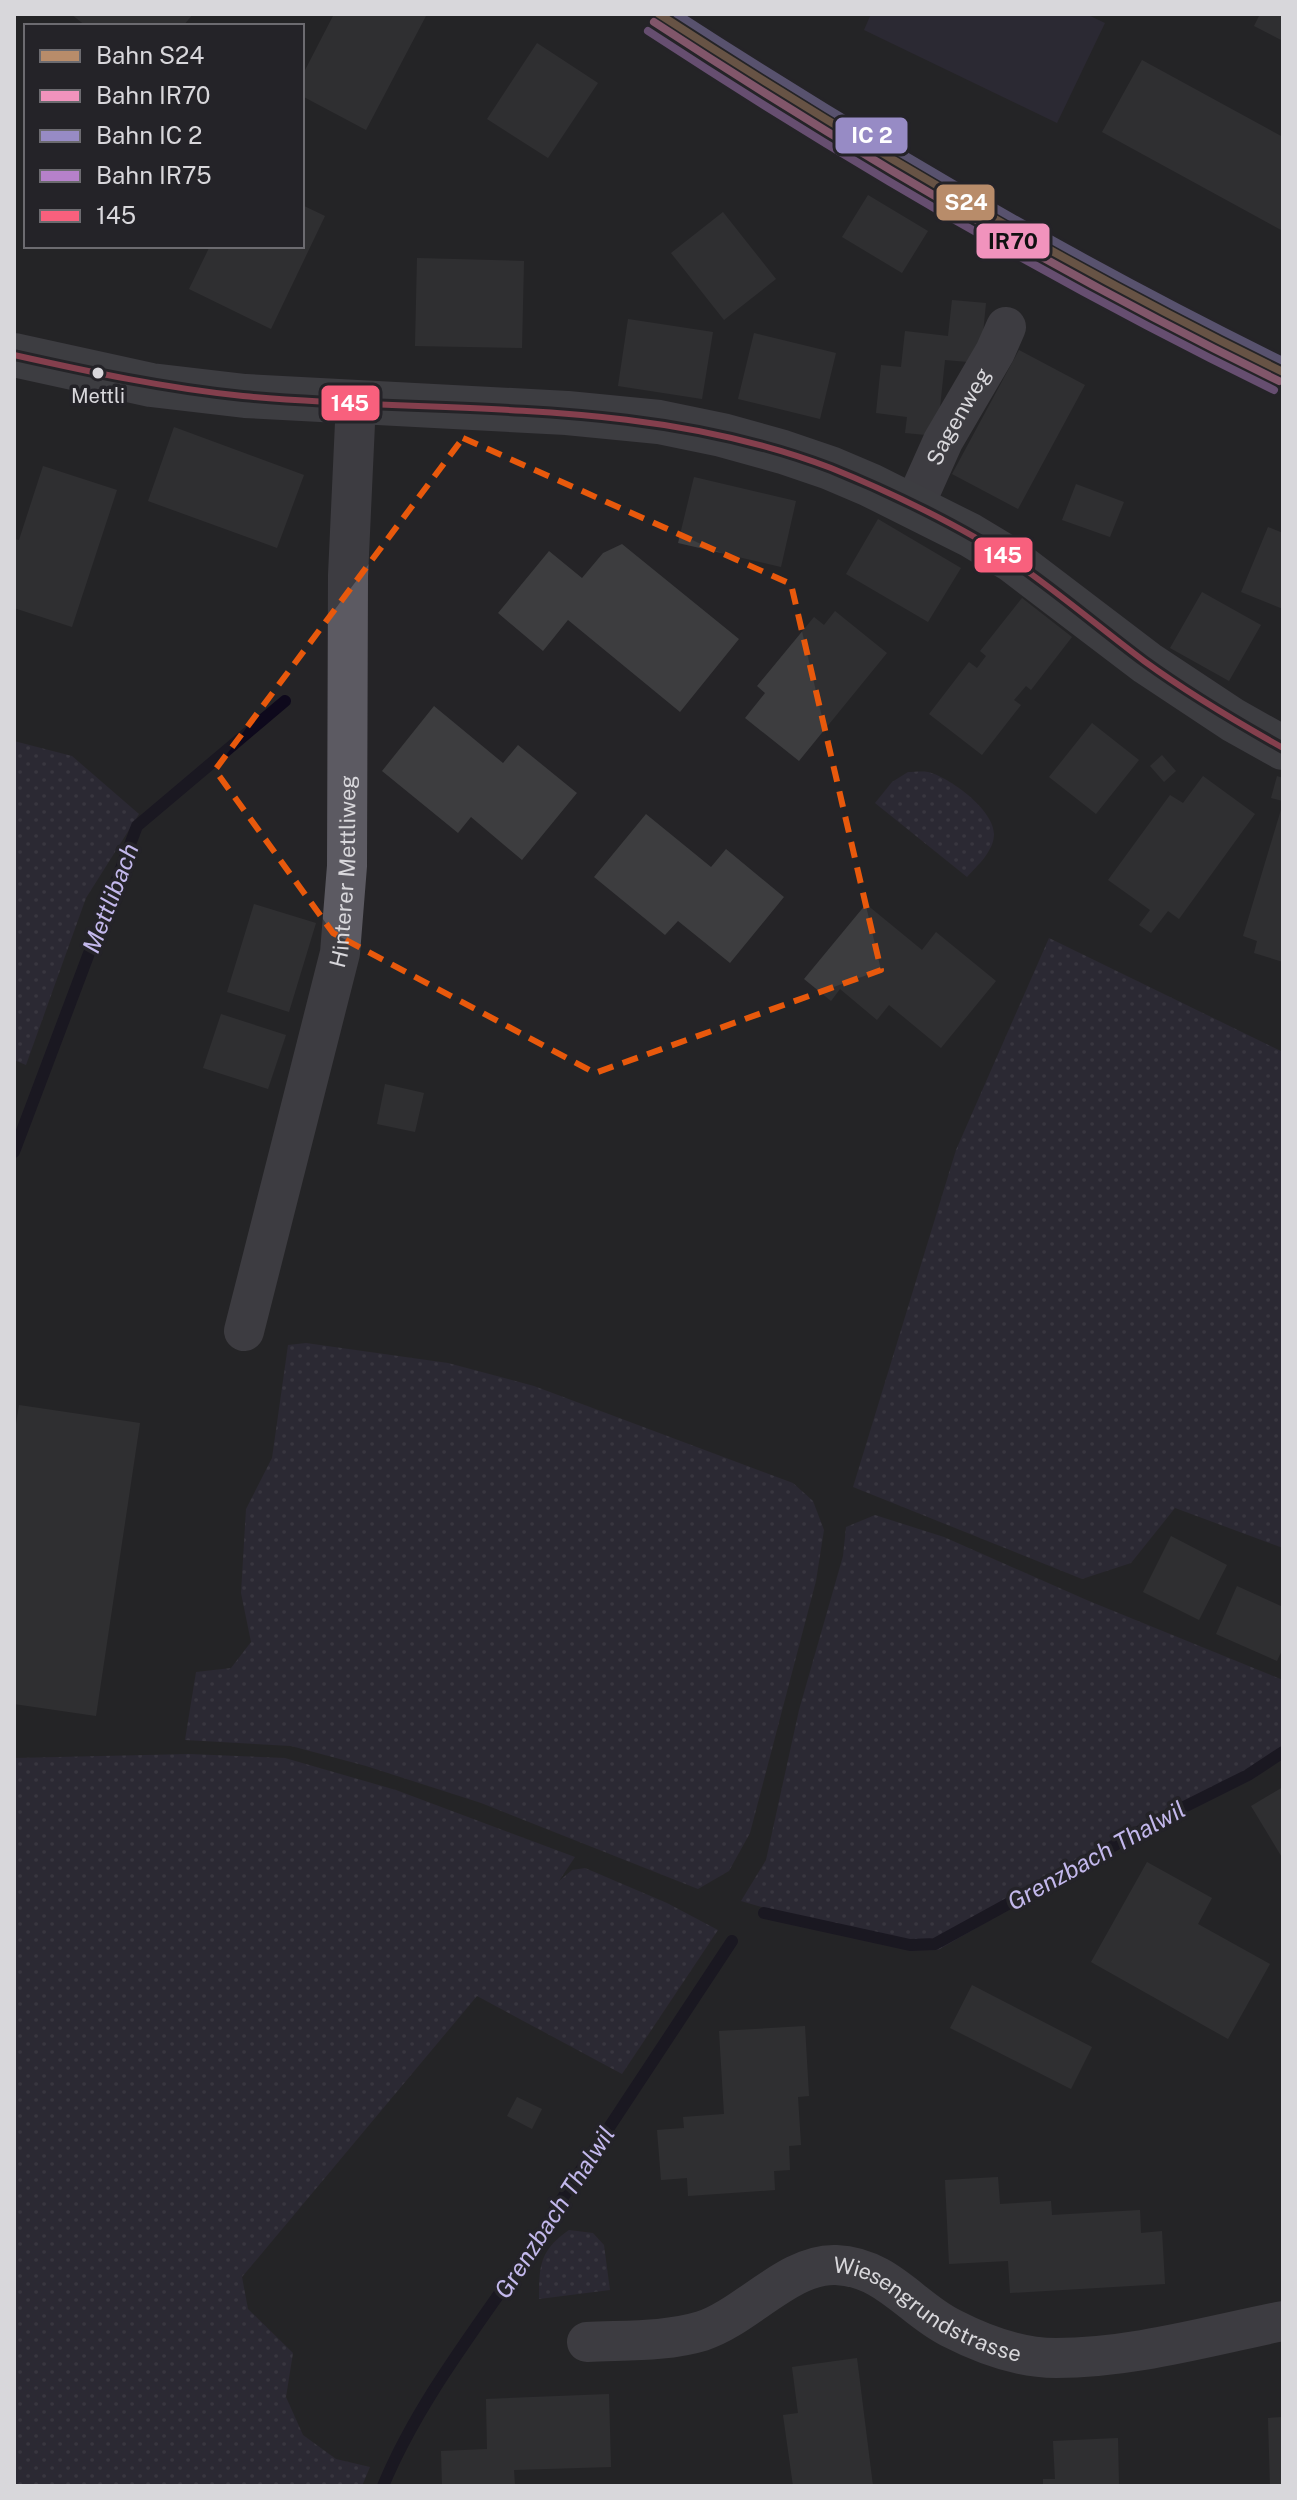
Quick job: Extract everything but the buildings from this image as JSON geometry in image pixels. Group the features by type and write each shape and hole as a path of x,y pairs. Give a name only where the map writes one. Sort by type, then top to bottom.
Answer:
{"main road":[{"path":"14,355 151,385 245,396 567,413 659,422 722,435 830,468 914,506 1013,561 1147,663 1233,720 1283,748"}],"street":[{"name":"Sagenweg","path":"914,506 943,441 995,352 1006,327"},
{"name":"Hinterer Mettliweg","path":"244,1331 340,953 347,866 348,576 356,401"},
{"name":"Wiesengrundstrasse","path":"587,2342 670,2337 702,2331 731,2317 798,2273 835,2264 866,2271 888,2283 948,2327 984,2343 1053,2358 1126,2353 1283,2321"}],"highlighted area":[{"path":"463,438 791,584 881,970 595,1073 333,933 215,770"}],"shaded area":[{"path":"871,14 1086,14 1105,23 1057,123 864,30"},
{"path":"14,741 72,756 139,814 86,898 26,1065 14,1060"},
{"path":"908,772 928,772 947,780 969,796 987,815 992,825 993,841 984,858 967,877 875,803 892,782"},
{"path":"1049,938 1283,1052 1283,1548 1175,1508 1131,1563 1082,1579 853,1487 956,1150"},
{"path":"306,1343 448,1363 534,1386 793,1483 813,1501 824,1530 816,1581 750,1833 729,1871 698,1889 481,1803 366,1766 291,1746 185,1740 196,1672 231,1668 251,1642 241,1593 246,1509 272,1458 288,1345"},
{"path":"875,1515 944,1537 1089,1601 1283,1680 1283,1751 938,1950 909,1950 741,1901 766,1860 799,1710 843,1556 846,1527"},
{"path":"189,1754 285,1758 396,1790 575,1857 559,1881 572,1870 585,1868 667,1903 718,1930 622,2074 477,1996 242,2277 248,2309 293,2353 286,2397 303,2435 336,2459 370,2467 362,2486 14,2486 14,1758"},
{"path":"569,2230 593,2233 604,2245 610,2290 539,2299 543,2259 552,2244"}],"waterway":[{"name":"Mettlibach","path":"14,1152 137,826 285,701"},
{"name":"Grenzbach Thalwil","path":"764,1913 910,1945 935,1944 1248,1775 1283,1752"},
{"name":"Grenzbach Thalwil","path":"383,2486 408,2434 438,2384 538,2241 554,2211 732,1941"}],"rail line":[{"name":"S24","path":"659,14 888,157 1044,247 1283,372"},
{"name":"IR70","path":"654,22 883,166 1039,256 1279,381"},
{"name":"IR75","path":"648,31 955,220 1113,308 1274,390"}],"transit line":[{"path":"677,14 975,196 1127,281 1283,361"},
{"name":"145","path":"14,355 214,393 317,402 613,418 686,429 759,445 853,477 971,535 1030,573 1161,673 1283,748"}],"place":[{"name":"Mettli","path":"98,373"}]}
